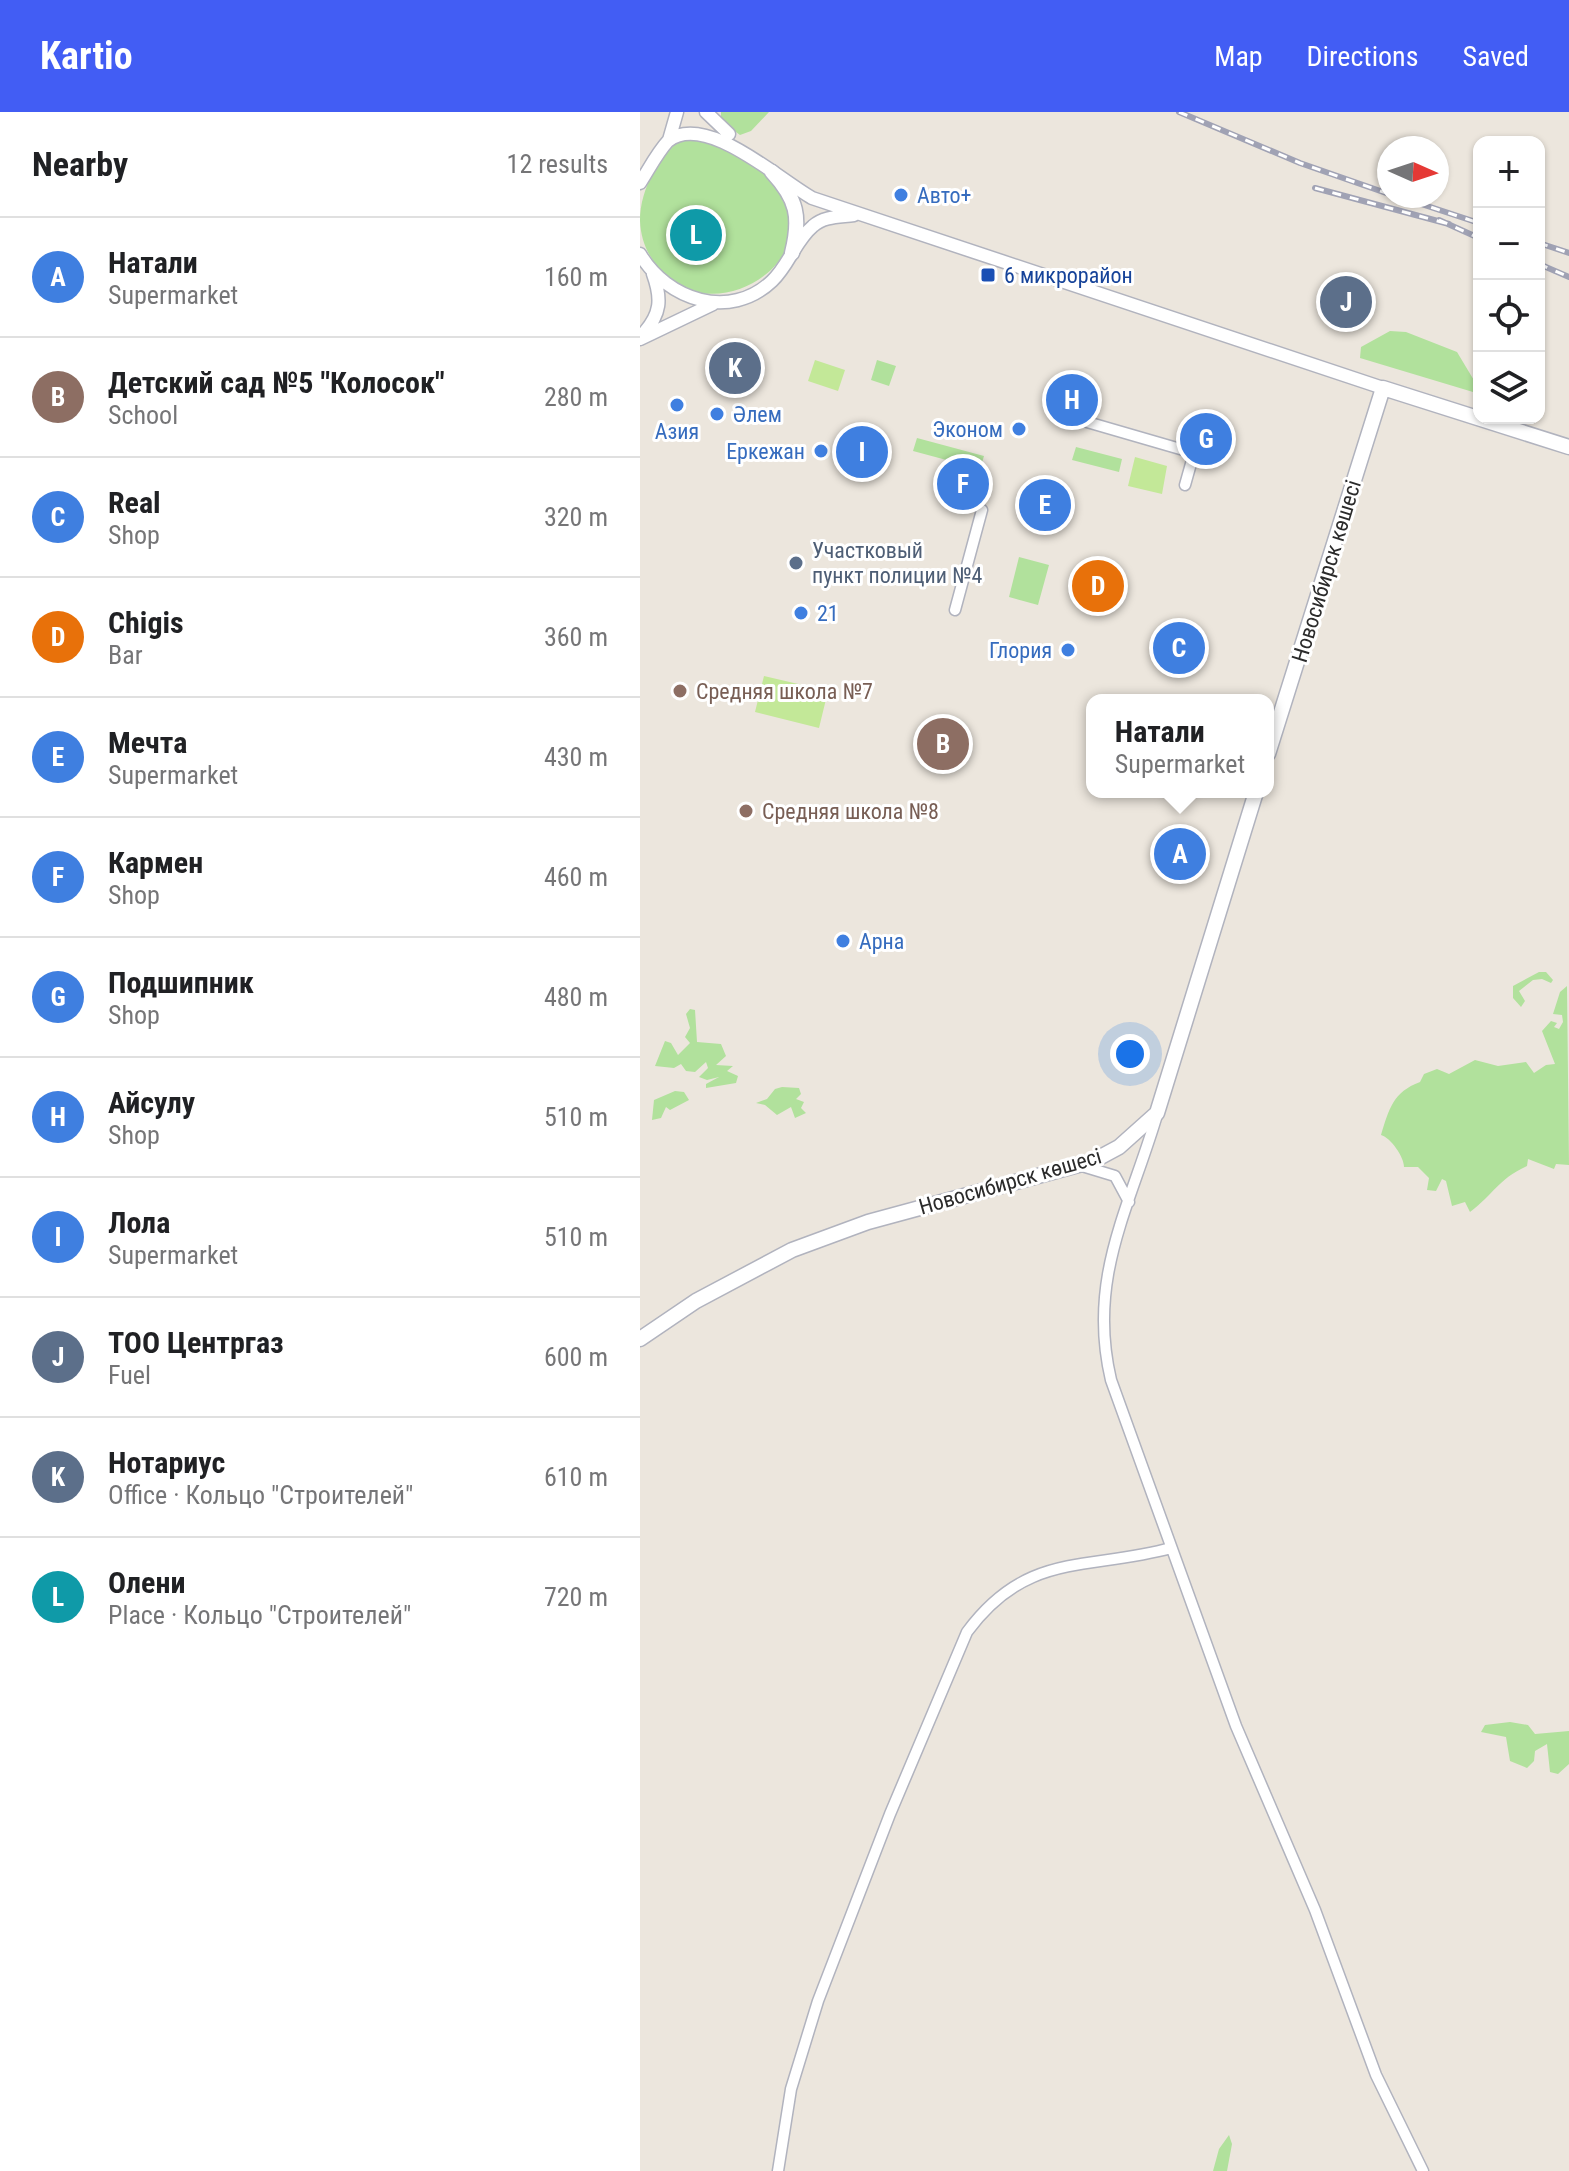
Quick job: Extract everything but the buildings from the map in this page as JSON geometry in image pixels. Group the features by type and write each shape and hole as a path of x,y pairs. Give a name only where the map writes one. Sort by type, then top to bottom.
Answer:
{"main road":[{"path":"772,172 788,189 797,206 798,226 792,253"},
{"path":"1383,388 1569,447"},
{"name":"Новосибирск көшесі","path":"1274,735 1383,388"},
{"path":"1157,1113 1254,798"},
{"name":"Новосибирск көшесі","path":"640,1339 696,1301 811,1242 928,1205 1080,1166 1119,1147 1157,1113"}],"street":[{"path":"640,183 668,140 677,112"},
{"path":"706,112 742,148 812,198 1383,388"},
{"path":"668,140 685,129 700,128 742,148"},
{"path":"640,338 720,302 746,297 763,288 814,225 826,218 857,215"},
{"path":"640,254 652,271 679,293 697,300 720,302"},
{"path":"640,338 653,324 660,305 652,271"},
{"path":"1056,413 1194,453 1185,485"},
{"path":"955,610 982,510"},
{"path":"1157,1113 1106,1274 1101,1310 1103,1344 1116,1397 1227,1702 1315,1910 1376,2075 1423,2171"},
{"path":"1080,1166 1115,1176 1129,1202"},
{"path":"778,2171 791,2089 818,2001 890,1814 967,1632 992,1603 1025,1579 1080,1562 1113,1561 1171,1548"}],"green space":[{"path":"721,112 769,112 751,131 740,135 721,121"},
{"path":"688,134 719,142 736,151 778,186 791,213 791,236 782,258 765,275 743,288 718,294 693,291 670,279 645,246 640,221 648,184 669,151"},
{"path":"1390,331 1406,332 1457,352 1473,379 1473,392 1360,358 1361,347"},
{"path":"815,360 845,370 838,391 808,381"},
{"path":"877,360 896,366 889,386 871,380"},
{"path":"917,438 984,456 980,469 913,451"},
{"path":"1076,447 1122,459 1119,472 1072,460"},
{"path":"1135,457 1167,466 1162,494 1128,486"},
{"path":"1019,557 1049,565 1038,605 1009,597"},
{"path":"764,676 828,691 819,728 755,712"},
{"path":"1539,972 1546,972 1553,980 1551,983 1542,979 1533,980 1519,991 1525,1001 1521,1007 1513,998 1513,986"},
{"path":"1567,986 1569,1165 1556,1164 1554,1169 1528,1159 1527,1166 1503,1182 1470,1212 1465,1202 1452,1206 1446,1181 1442,1179 1436,1191 1427,1190 1429,1178 1418,1167 1404,1167 1396,1148 1381,1135 1390,1109 1398,1096 1420,1082 1424,1074 1437,1069 1449,1074 1475,1060 1498,1066 1526,1062 1534,1073 1546,1065 1555,1064 1542,1031 1551,1021 1557,1023 1554,1027 1559,1029 1563,1022 1562,1015 1553,1014 1560,992"},
{"path":"690,1009 695,1010 697,1042 721,1044 726,1056 716,1065 733,1066 727,1071 738,1076 736,1083 706,1088 706,1084 719,1077 707,1080 699,1077 708,1068 706,1062 695,1072 686,1071 681,1064 674,1068 655,1066 665,1041 671,1043 678,1055 690,1043 685,1037 690,1028 686,1014"},
{"path":"782,1087 799,1088 801,1094 796,1099 804,1102 801,1108 806,1113 795,1118 791,1107 777,1115 765,1105 756,1103"},
{"path":"675,1091 684,1092 689,1100 670,1110 666,1107 661,1118 652,1120 654,1100"},
{"path":"1510,1722 1528,1725 1535,1734 1569,1731 1569,1764 1558,1774 1550,1772 1547,1744 1535,1751 1534,1761 1527,1768 1510,1761 1506,1737 1481,1732 1485,1725"},
{"path":"1229,2135 1232,2144 1227,2171 1213,2171 1219,2149"}],"railway":[{"path":"1179,112 1300,163 1377,190"},
{"path":"1315,188 1449,224"},
{"path":"1433,208 1473,221"},
{"path":"1439,220 1473,235"},
{"path":"1545,245 1569,253"},
{"path":"1545,267 1569,277"}],"place":[{"name":"Авто+","path":"901,195"},
{"name":"Олени","path":"696,235"},
{"name":"6 микрорайон","path":"988,275"},
{"name":"ТОО Центргаз","path":"1346,302"},
{"name":"Нотариус","path":"735,368"},
{"name":"Айсулу","path":"1072,400"},
{"name":"Азия","path":"677,405"},
{"name":"Әлем","path":"717,414"},
{"name":"Эконом","path":"1019,429"},
{"name":"Подшипник","path":"1206,439"},
{"name":"Еркежан","path":"821,451"},
{"name":"Лола","path":"862,452"},
{"name":"Кармен","path":"963,484"},
{"name":"Мечта","path":"1045,505"},
{"name":"Участковый пункт полиции №4","path":"796,563"},
{"name":"Chigis","path":"1098,586"},
{"name":"21","path":"801,613"},
{"name":"Real","path":"1179,648"},
{"name":"Глория","path":"1068,650"},
{"name":"Средняя школа №7","path":"680,691"},
{"name":"Детский сад №5 \"Колосок\"","path":"943,744"},
{"name":"Средняя школа №8","path":"746,811"},
{"name":"Натали","path":"1180,854"},
{"name":"Арна","path":"843,941"}]}
